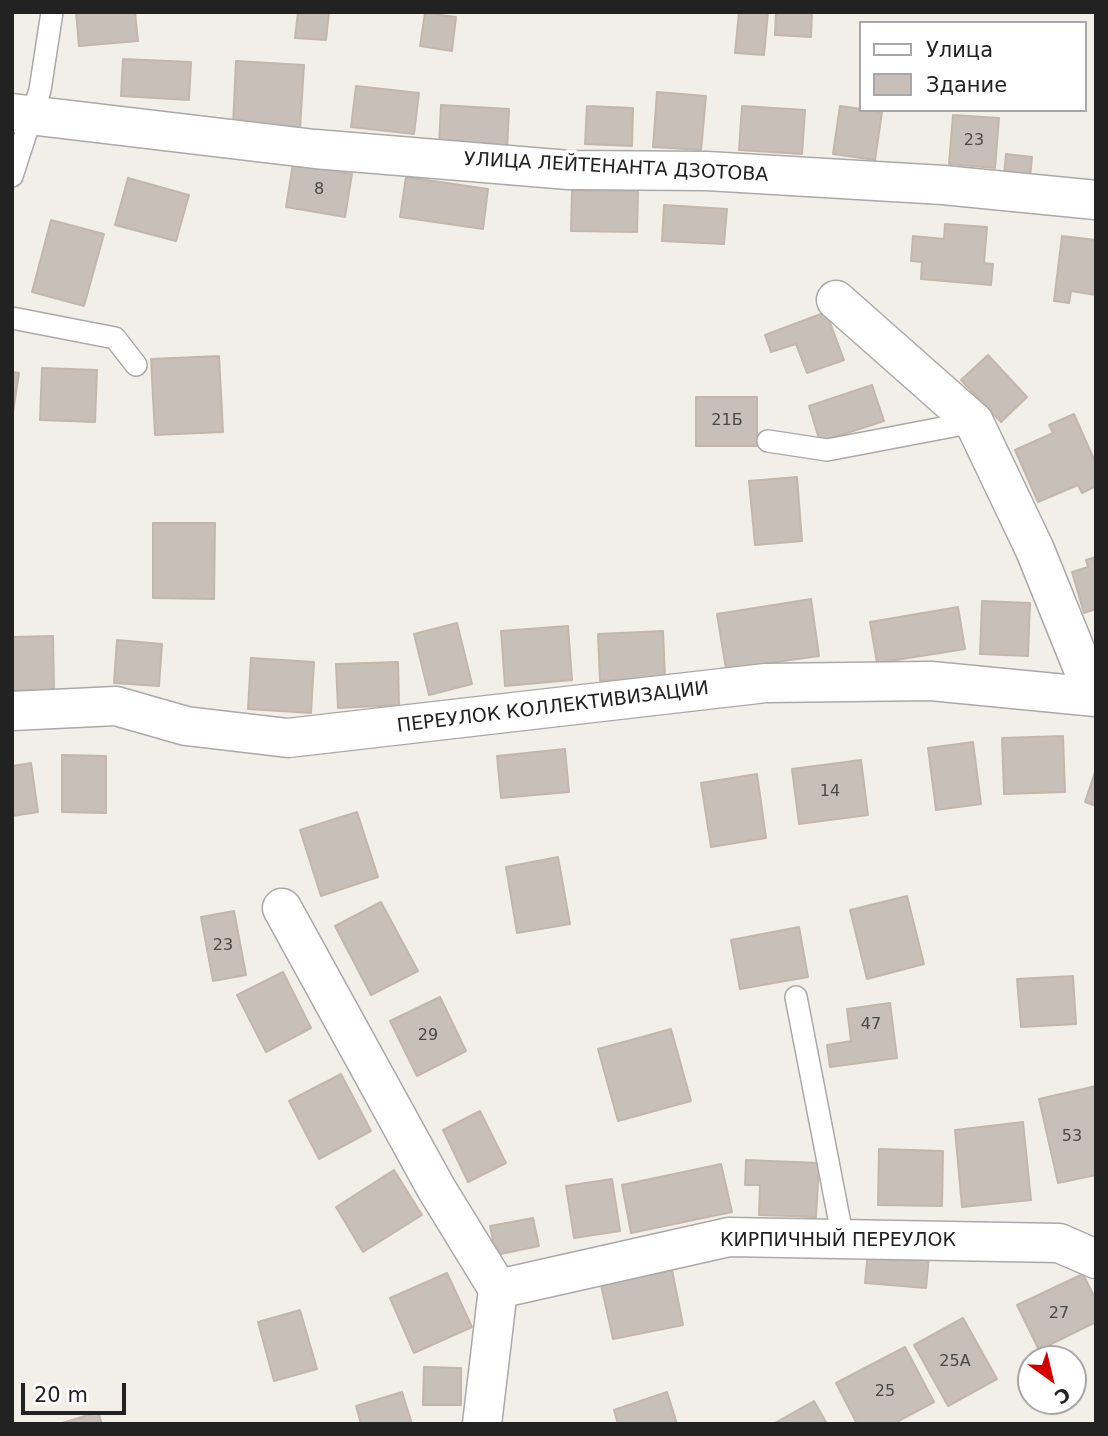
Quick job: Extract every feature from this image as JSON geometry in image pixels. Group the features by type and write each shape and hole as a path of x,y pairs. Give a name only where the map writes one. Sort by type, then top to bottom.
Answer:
{"street":[{"name":"УЛИЦА ЛЕЙТЕНАНТА ДЗОТОВА","path":"21,115 315,149 556,169 707,170 943,185 1096,200"},
{"path":"835,300 974,422 1035,550 1095,696"},
{"name":"ПЕРЕУЛОК КОЛЛЕКТИВИЗАЦИИ","path":"12,711 116,706 186,726 288,738 766,683 931,681 1095,696"},
{"path":"282,908 436,1188 498,1289 482,1424"},
{"name":"КИРПИЧНЫЙ ПЕРЕУЛОК","path":"498,1289 729,1237 1059,1243 1096,1259"}],"lane":[{"path":"12,176 21,115 40,90 52,12"},
{"path":"12,318 115,338 136,365"},
{"path":"768,441 827,450 974,422"},
{"path":"796,997 843,1239"}],"building":[{"path":"76,12 135,12 138,41 79,46"},
{"path":"298,12 329,12 326,40 295,38"},
{"path":"739,12 768,12 764,55 735,53"},
{"path":"776,12 812,12 811,37 775,35"},
{"path":"425,13 456,17 452,51 420,46"},
{"path":"123,59 191,62 189,100 121,96"},
{"path":"236,61 304,65 300,129 233,125"},
{"path":"356,86 419,93 414,134 351,127"},
{"path":"657,92 706,96 701,150 653,147"},
{"path":"441,105 509,109 507,150 439,146"},
{"path":"587,106 633,108 632,146 585,144"},
{"path":"742,106 805,110 802,154 739,150"},
{"path":"840,106 860,109 860,112 882,112 875,160 833,154"},
{"path":"953,115 999,118 995,168 949,164"},
{"path":"1006,154 1032,157 1029,189 1003,186"},
{"path":"293,164 352,174 345,217 286,207"},
{"path":"406,177 488,189 483,229 400,217"},
{"path":"128,178 189,195 176,241 115,225"},
{"path":"572,190 638,191 637,232 571,231"},
{"path":"664,205 727,209 724,244 662,241"},
{"path":"51,220 104,234 84,306 32,292"},
{"path":"945,224 987,227 984,263 993,264 991,285 921,279 922,262 911,261 913,236 944,239"},
{"path":"1062,236 1096,240 1096,295 1071,291 1069,303 1054,301"},
{"path":"826,312 844,360 807,373 796,344 771,352 765,335"},
{"path":"988,355 1027,397 1001,422 961,380"},
{"path":"219,356 223,432 155,435 151,359"},
{"path":"42,368 97,370 95,422 40,420"},
{"path":"12,372 19,373 12,418"},
{"path":"872,385 884,421 820,442 809,406"},
{"path":"696,397 757,397 757,446 696,446"},
{"path":"1074,414 1096,464 1096,486 1082,493 1078,485 1038,502 1015,450 1053,433 1049,425"},
{"path":"797,477 802,541 755,545 749,481"},
{"path":"153,523 215,523 214,599 153,598"},
{"path":"1096,557 1096,609 1084,613 1072,572 1088,567 1086,560"},
{"path":"811,599 819,656 726,669 717,614"},
{"path":"982,601 1030,603 1028,656 980,654"},
{"path":"958,607 965,649 877,663 870,622"},
{"path":"457,623 472,684 429,695 414,634"},
{"path":"568,626 572,680 505,686 501,631"},
{"path":"663,631 665,678 600,681 598,634"},
{"path":"53,636 54,690 12,690 12,637"},
{"path":"117,640 162,644 159,686 114,683"},
{"path":"251,658 314,662 311,713 248,709"},
{"path":"398,662 399,705 338,708 336,664"},
{"path":"1063,736 1065,792 1004,794 1002,738"},
{"path":"973,742 981,804 936,810 928,748"},
{"path":"565,749 569,792 501,798 497,756"},
{"path":"62,755 106,756 106,813 62,812"},
{"path":"861,760 868,815 799,824 792,769"},
{"path":"31,763 38,812 12,816 12,766"},
{"path":"1096,769 1096,806 1085,802"},
{"path":"757,774 766,838 711,847 701,783"},
{"path":"357,812 378,877 321,896 300,830"},
{"path":"558,857 570,924 517,933 506,867"},
{"path":"907,896 924,964 867,979 850,910"},
{"path":"381,902 418,971 371,995 335,926"},
{"path":"234,911 246,975 213,981 201,917"},
{"path":"799,927 808,977 740,989 731,940"},
{"path":"283,972 311,1028 266,1052 237,995"},
{"path":"1073,976 1076,1024 1021,1027 1017,979"},
{"path":"440,997 466,1051 417,1076 390,1021"},
{"path":"890,1003 897,1058 830,1067 827,1045 851,1041 847,1009"},
{"path":"671,1029 691,1101 618,1121 598,1049"},
{"path":"341,1074 371,1131 319,1159 289,1101"},
{"path":"1096,1086 1096,1175 1058,1183 1039,1099"},
{"path":"480,1111 506,1163 468,1182 443,1130"},
{"path":"1023,1122 1031,1200 962,1207 955,1130"},
{"path":"879,1149 943,1151 942,1206 878,1205"},
{"path":"746,1160 819,1163 816,1217 759,1215 760,1185 745,1185"},
{"path":"721,1164 732,1212 631,1233 622,1185"},
{"path":"394,1170 422,1215 363,1252 336,1207"},
{"path":"612,1179 620,1231 574,1238 566,1186"},
{"path":"533,1218 539,1246 496,1255 490,1226"},
{"path":"868,1251 929,1256 926,1288 865,1283"},
{"path":"672,1270 683,1325 613,1339 601,1285"},
{"path":"447,1273 472,1327 414,1353 390,1298"},
{"path":"1083,1274 1096,1300 1096,1322 1049,1345 1037,1345 1017,1305"},
{"path":"300,1310 317,1369 274,1381 258,1322"},
{"path":"963,1318 997,1379 948,1406 914,1345"},
{"path":"905,1347 934,1402 893,1424 857,1424 836,1383"},
{"path":"424,1367 461,1368 461,1405 423,1405"},
{"path":"402,1392 412,1424 361,1424 356,1406"},
{"path":"667,1392 677,1424 618,1424 614,1410"},
{"path":"814,1401 827,1424 773,1424"},
{"path":"98,1412 102,1424 59,1424"}]}
